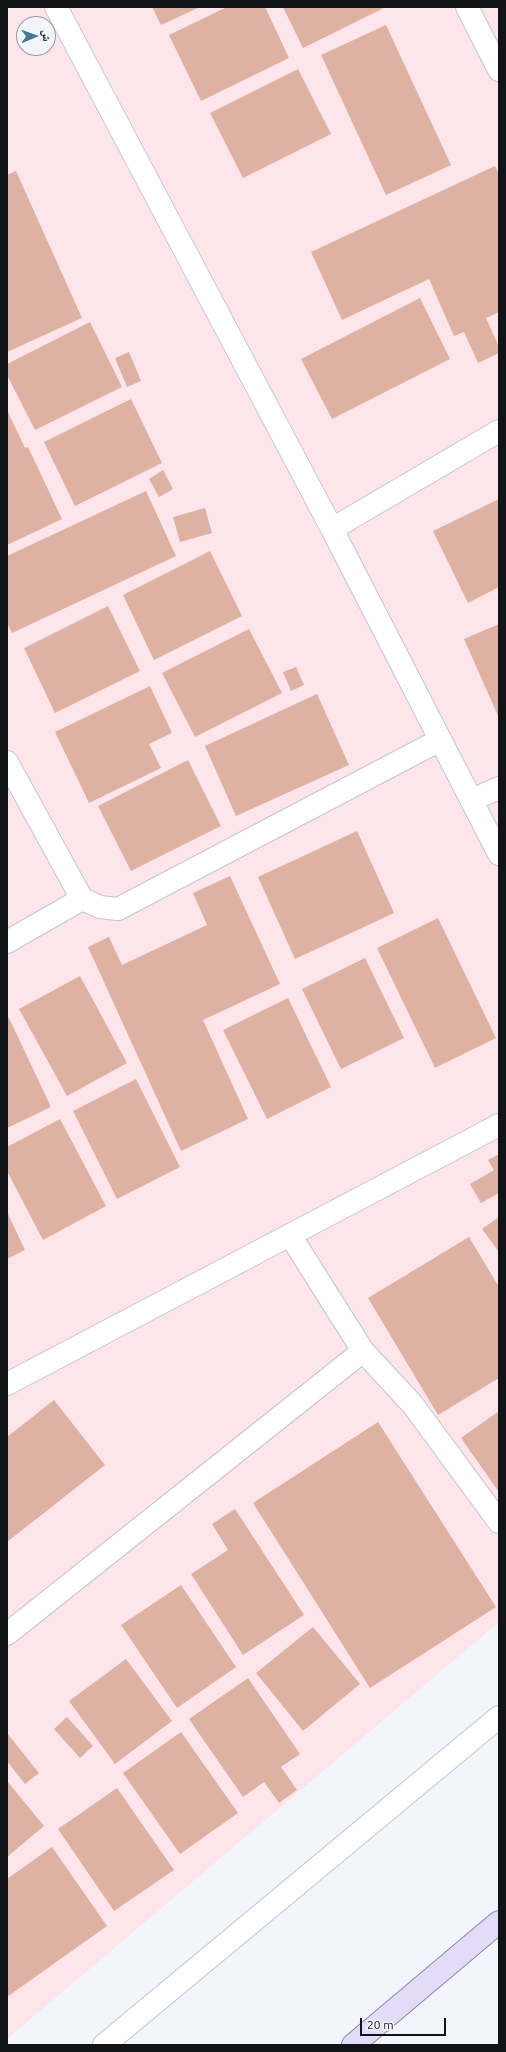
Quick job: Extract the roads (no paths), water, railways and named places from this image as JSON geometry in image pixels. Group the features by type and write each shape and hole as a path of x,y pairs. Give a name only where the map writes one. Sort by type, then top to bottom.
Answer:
{"main road":[{"path":"353,2045 499,1922"}],"street":[{"path":"56,7 332,529 499,854"},
{"path":"467,7 499,70"},
{"path":"332,529 499,430"},
{"path":"7,762 82,899 100,907 118,909 440,740"},
{"path":"472,800 499,788"},
{"path":"7,942 82,899"},
{"path":"7,1384 499,1125"},
{"path":"290,1235 363,1351 413,1405 499,1522"},
{"path":"7,1634 363,1351"},
{"path":"104,2045 499,1717"}]}
